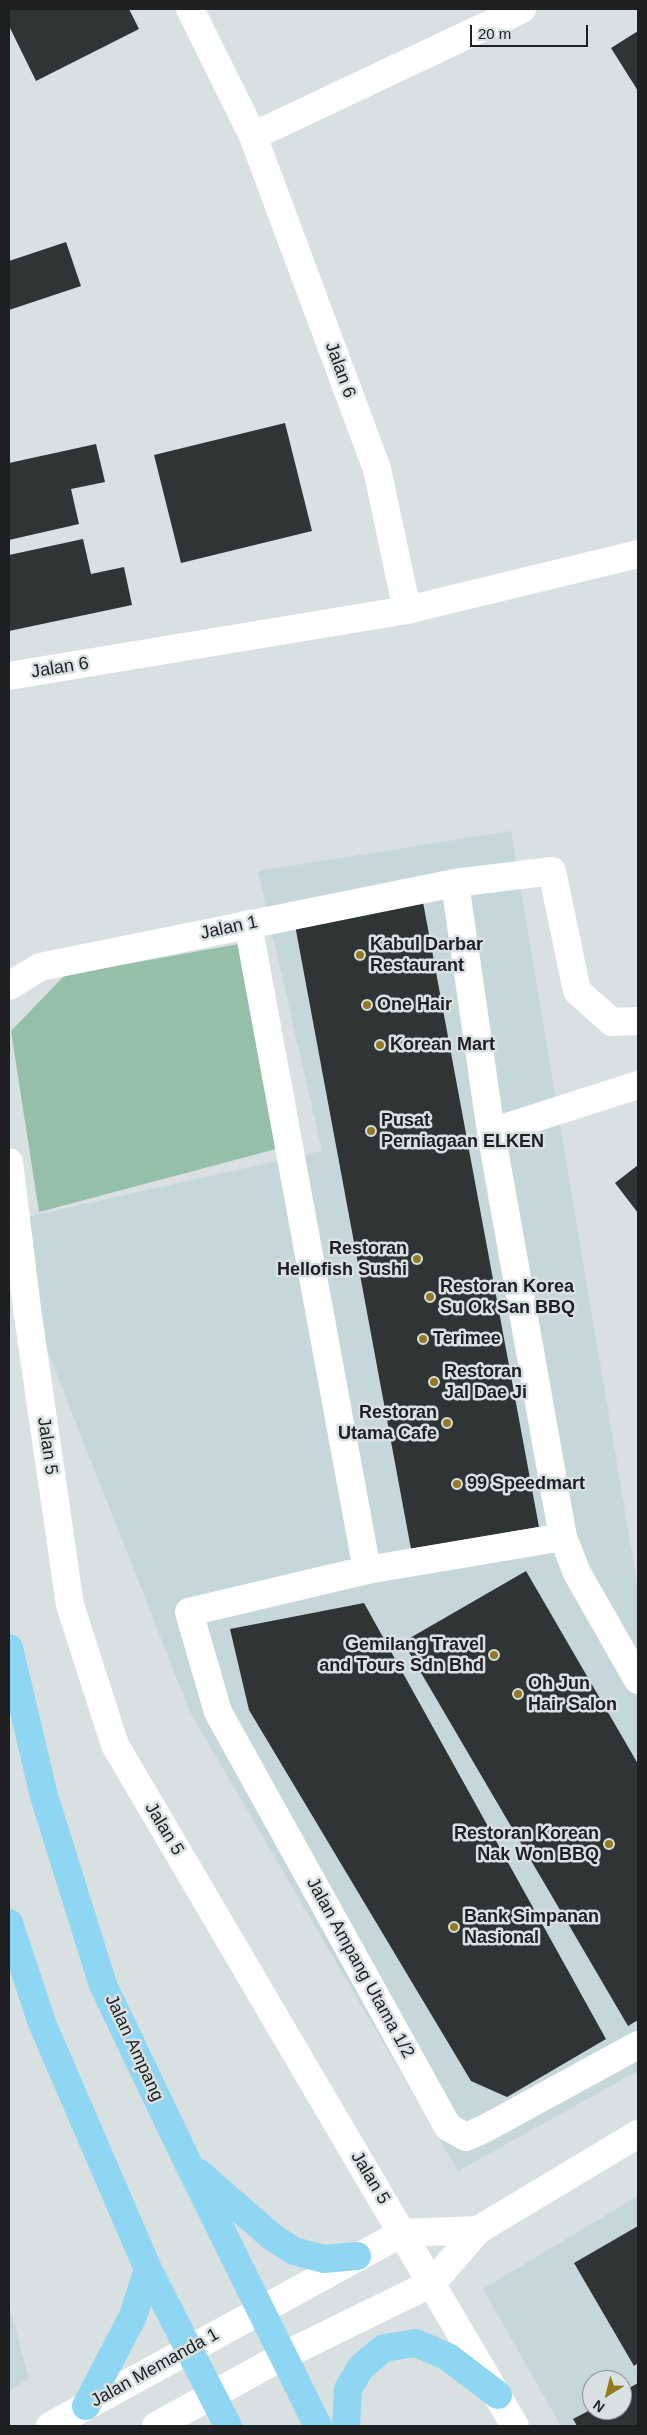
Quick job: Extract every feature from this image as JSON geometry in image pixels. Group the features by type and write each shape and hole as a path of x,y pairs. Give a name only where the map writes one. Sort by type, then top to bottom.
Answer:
{"main road":[{"name":"Jalan Ampang","path":"9,1648 44,1796 104,1985 188,2164 318,2426"},
{"path":"9,1923 42,2023 148,2268 228,2426"},
{"path":"188,2164 271,2236 294,2251 324,2259 357,2256"},
{"path":"86,2406 134,2316 148,2268"},
{"path":"346,2426 348,2389 361,2367 384,2348 416,2343 448,2357 498,2395"}],"street":[{"name":"Jalan 6","path":"190,9 253,136 377,469 407,610"},
{"path":"253,136 522,9"},
{"name":"Jalan 6","path":"9,676 407,610 638,554"},
{"name":"Jalan 1","path":"9,986 40,967 455,883 552,871 577,991 612,1022 638,1021"},
{"path":"455,883 491,1132 563,1537 577,1573 638,1680"},
{"path":"248,924 367,1570 563,1537"},
{"path":"491,1132 638,1085"},
{"name":"Jalan 5","path":"9,1162 27,1309 70,1605 115,1746 515,2426"},
{"name":"Jalan Ampang Utama 1/2","path":"367,1570 189,1612 218,1712 448,2127 466,2137 484,2130 638,2046"},
{"path":"156,2426 283,2356 432,2283 478,2230 638,2134"},
{"path":"402,2233 478,2230"},
{"name":"Jalan Memanda 1","path":"50,2426 402,2233"}],"shaded area":[{"path":"511,831 638,1589 638,2071 458,2171 190,1712 9,1253 9,1221 322,1151 258,871"},
{"path":"638,2196 638,2426 561,2426 483,2289"},
{"path":"9,2306 29,2379 9,2391"}],"green space":[{"path":"239,944 276,1149 39,1212 11,1031 65,975"}],"building":[{"path":"9,9 129,9 139,29 36,81 9,26"},
{"path":"638,31 638,91 611,48"},
{"path":"66,242 81,286 9,310 9,261"},
{"path":"285,423 312,531 181,563 154,455"},
{"path":"96,444 105,482 71,489 79,524 9,540 9,463"},
{"path":"83,539 91,574 124,567 132,605 9,631 9,555"},
{"path":"423,902 539,1527 411,1549 295,925"},
{"path":"638,1165 638,1213 615,1183"},
{"path":"526,1571 638,1764 638,2020 628,2026 403,1642"},
{"path":"364,1603 606,2039 507,2097 471,2081 249,1710 230,1629"},
{"path":"638,2226 638,2363 634,2366 574,2263"},
{"path":"638,2383 638,2426 577,2426 573,2419 582,2414 582,2420 632,2420 632,2386"}],"place":[{"name":"Kabul Darbar Restaurant","path":"360,955"},
{"name":"One Hair","path":"367,1005"},
{"name":"Korean Mart","path":"380,1045"},
{"name":"Pusat Perniagaan ELKEN","path":"371,1131"},
{"name":"Restoran Hellofish Sushi","path":"417,1259"},
{"name":"Restoran Korea Su Ok San BBQ","path":"430,1297"},
{"name":"Terimee","path":"423,1339"},
{"name":"Restoran Jal Dae Ji","path":"434,1382"},
{"name":"Restoran Utama Cafe","path":"447,1423"},
{"name":"99 Speedmart","path":"457,1484"},
{"name":"Gemilang Travel and Tours Sdn Bhd","path":"494,1655"},
{"name":"Oh Jun Hair Salon","path":"518,1694"},
{"name":"Restoran Korean Nak Won BBQ","path":"609,1844"},
{"name":"Bank Simpanan Nasional","path":"454,1927"}]}
